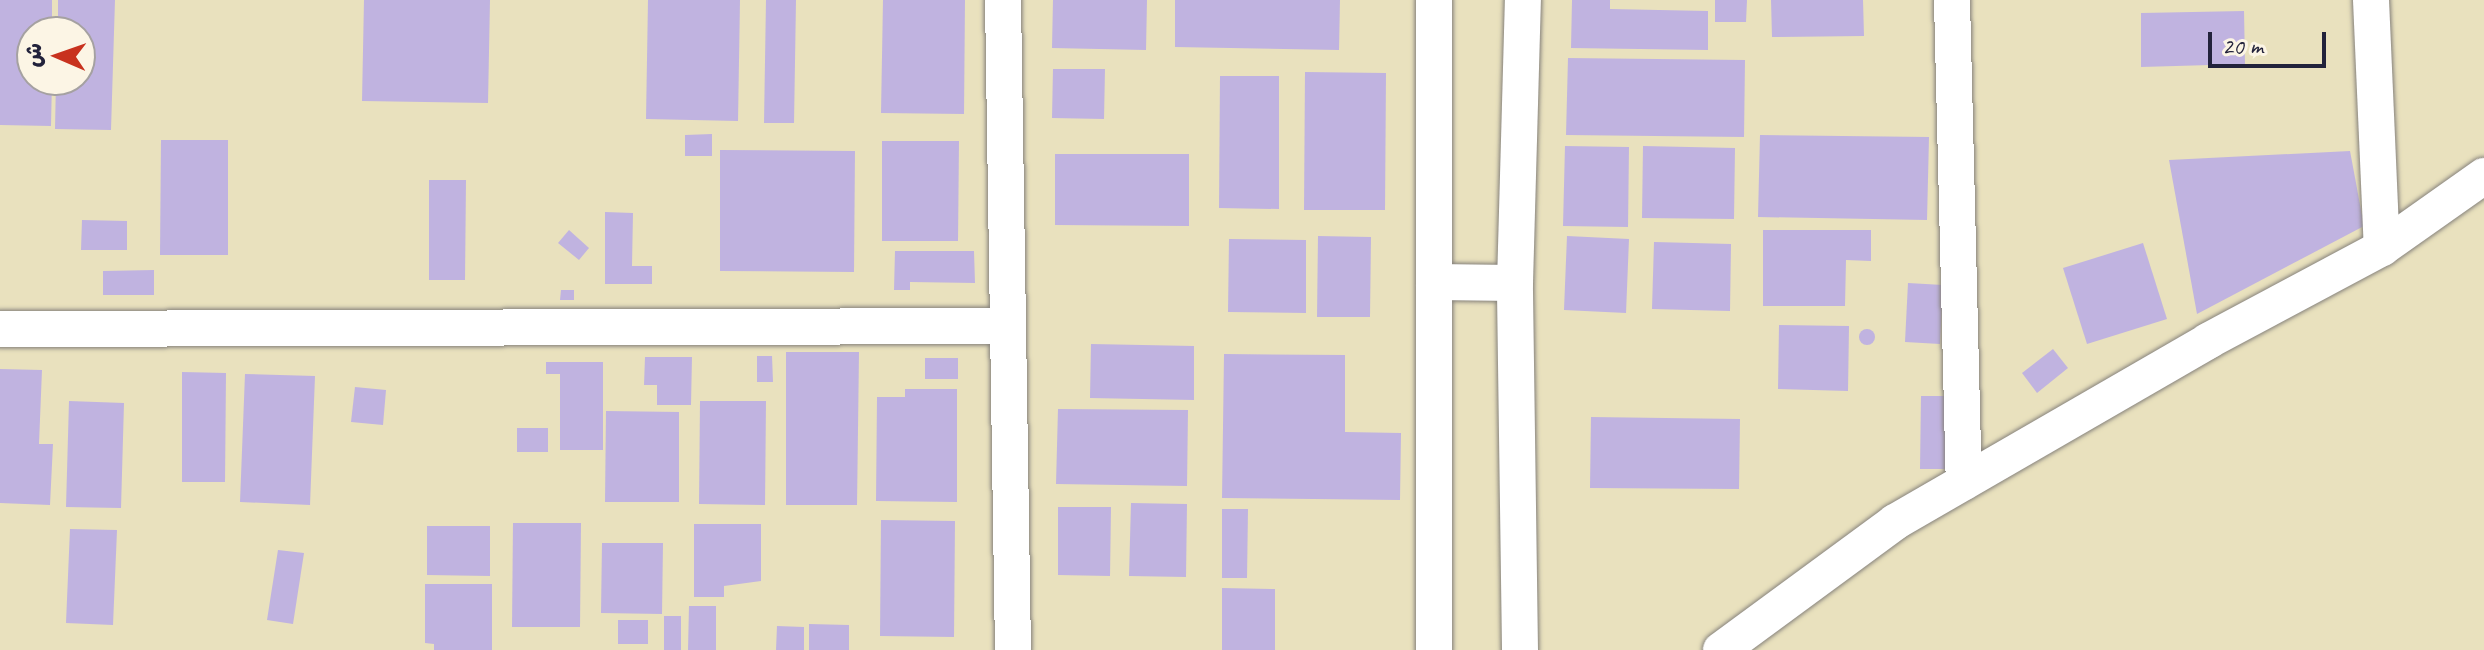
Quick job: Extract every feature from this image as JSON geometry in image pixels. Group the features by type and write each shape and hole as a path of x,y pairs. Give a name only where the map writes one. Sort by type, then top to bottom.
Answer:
{"street":[{"path":"1003,0 1013,650"},
{"path":"1434,0 1434,650"},
{"path":"1520,650 1515,283 1523,0"},
{"path":"1952,0 1964,482"},
{"path":"2371,0 2382,248"},
{"path":"1721,650 1895,522 2382,248 2484,176"},
{"path":"1434,282 1515,283"},
{"path":"0,329 1008,326"}],"building":[{"path":"0,0 52,0 52,16 16,16 16,96 52,96 51,126 0,125"},
{"path":"58,0 115,0 111,130 55,129 56,96 96,96 96,16 58,16"},
{"path":"364,0 490,0 488,103 362,101"},
{"path":"648,0 740,0 738,121 646,119"},
{"path":"766,0 796,0 794,123 764,123"},
{"path":"883,0 965,0 964,114 881,113"},
{"path":"1053,0 1147,0 1146,50 1052,48"},
{"path":"1175,0 1340,0 1339,50 1175,47"},
{"path":"1572,0 1610,0 1610,9 1708,11 1708,50 1571,48"},
{"path":"1715,0 1747,0 1746,22 1715,22"},
{"path":"1771,0 1863,0 1864,36 1772,37"},
{"path":"2244,11 2245,64 2141,67 2141,13"},
{"path":"1568,58 1745,60 1744,137 1566,135"},
{"path":"1053,69 1105,69 1104,119 1052,118"},
{"path":"1305,72 1386,73 1385,210 1304,210"},
{"path":"1220,76 1279,76 1279,209 1219,208"},
{"path":"712,134 712,156 685,156 685,135"},
{"path":"1760,135 1929,137 1927,220 1758,217"},
{"path":"161,140 228,140 228,255 160,255"},
{"path":"882,141 959,141 958,241 882,241"},
{"path":"1565,146 1629,147 1628,227 1563,226"},
{"path":"1643,146 1735,148 1734,219 1642,218"},
{"path":"720,150 855,151 854,272 720,271"},
{"path":"2350,151 2364,226 2197,314 2169,160"},
{"path":"1055,154 1189,154 1189,226 1055,225"},
{"path":"429,180 466,180 465,280 429,280"},
{"path":"605,212 633,213 632,266 652,266 652,284 605,284"},
{"path":"82,220 127,221 127,250 81,250"},
{"path":"569,230 589,248 579,260 558,243"},
{"path":"1763,230 1871,230 1871,261 1846,260 1845,306 1763,306"},
{"path":"1318,236 1371,237 1370,317 1317,317"},
{"path":"1567,236 1629,239 1626,313 1564,310"},
{"path":"1229,239 1306,240 1306,313 1228,312"},
{"path":"1654,242 1731,244 1730,311 1652,309"},
{"path":"2143,243 2167,319 2087,344 2063,268"},
{"path":"895,251 974,251 975,283 910,282 910,290 894,290"},
{"path":"154,270 154,295 103,295 103,271"},
{"path":"1908,283 1943,285 1940,344 1905,342"},
{"path":"561,290 574,290 574,300 560,300"},
{"path":"1779,325 1849,326 1848,391 1778,389"},
{"path":"1864,329 1870,329 1875,337 1873,343 1864,345 1859,340 1859,334"},
{"path":"1091,344 1194,346 1194,400 1090,398"},
{"path":"2053,349 2068,368 2037,393 2022,373"},
{"path":"786,352 859,352 857,505 786,505"},
{"path":"1224,354 1345,355 1345,432 1401,433 1400,500 1222,498"},
{"path":"757,356 772,356 773,382 757,382"},
{"path":"645,357 692,357 691,405 657,405 657,385 644,385"},
{"path":"925,358 958,358 958,379 925,379"},
{"path":"546,362 603,362 603,450 560,450 560,374 546,374"},
{"path":"0,369 42,370 39,444 53,444 50,505 0,503"},
{"path":"182,372 226,373 225,482 182,482"},
{"path":"245,374 315,376 310,505 240,502"},
{"path":"355,387 386,390 383,425 351,422"},
{"path":"905,389 957,389 957,502 876,501 877,397 905,397"},
{"path":"1921,396 1949,396 1948,469 1920,469"},
{"path":"69,401 124,403 121,508 66,507"},
{"path":"700,401 766,401 765,505 699,504"},
{"path":"1058,409 1188,410 1187,486 1056,484"},
{"path":"606,411 679,412 679,502 605,502"},
{"path":"1591,417 1740,419 1739,489 1590,488"},
{"path":"517,428 548,428 548,452 517,452"},
{"path":"1131,503 1187,504 1186,577 1129,576"},
{"path":"1058,507 1111,507 1110,576 1058,575"},
{"path":"1222,509 1248,509 1247,578 1222,578"},
{"path":"881,520 955,521 954,637 880,636"},
{"path":"513,523 581,523 580,627 512,627"},
{"path":"694,524 761,524 761,581 724,586 724,597 694,597"},
{"path":"427,526 490,526 490,576 427,575"},
{"path":"70,529 117,530 113,625 66,623"},
{"path":"602,543 663,543 662,614 601,613"},
{"path":"278,550 304,553 293,624 267,620"},
{"path":"425,584 492,584 492,650 434,650 434,644 425,643"},
{"path":"1222,588 1275,589 1275,650 1222,650"},
{"path":"689,606 716,606 716,650 688,650"},
{"path":"664,616 681,616 681,650 664,650"},
{"path":"618,620 648,620 648,644 618,644"},
{"path":"809,624 849,625 849,650 809,650"},
{"path":"777,626 804,627 804,650 776,650"}]}
